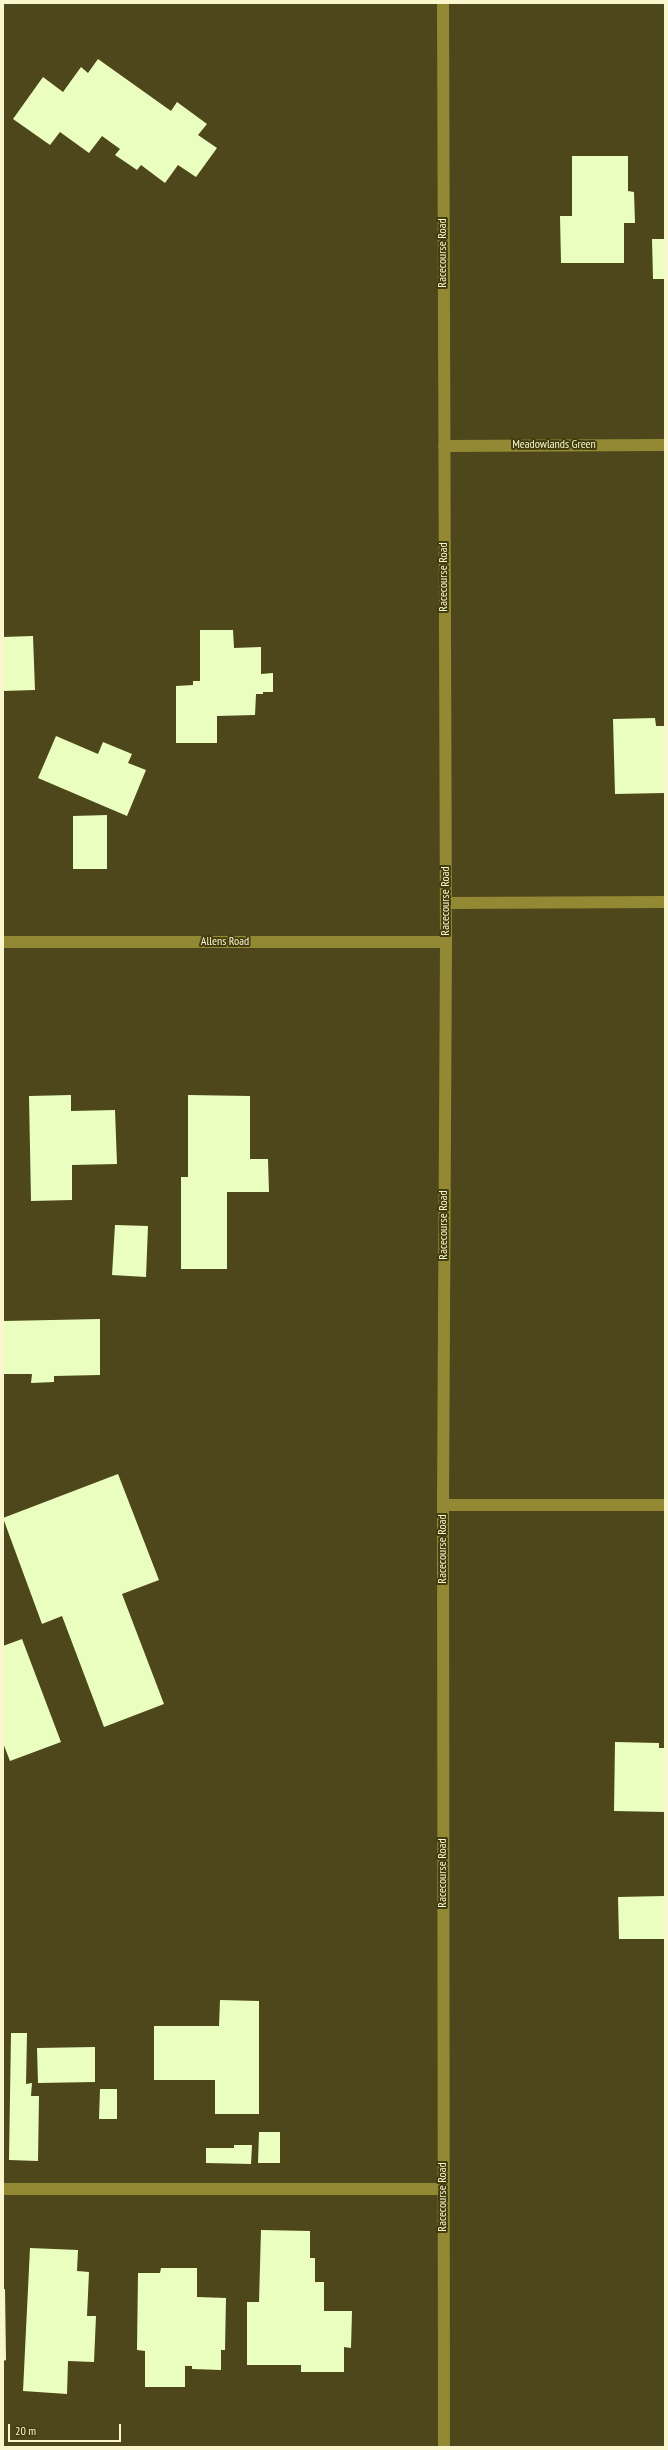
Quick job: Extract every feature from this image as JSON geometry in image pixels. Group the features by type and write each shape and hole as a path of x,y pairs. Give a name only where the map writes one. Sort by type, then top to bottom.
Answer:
{"street":[{"name":"Racecourse Road","path":"443,3 446,903 443,1505 444,2447"},
{"name":"Meadowlands Green","path":"444,446 665,446"},
{"path":"446,903 665,902"},
{"name":"Allens Road","path":"3,942 446,942"},
{"path":"443,1505 665,1504"},
{"path":"3,2188 443,2189"}],"building":[{"path":"98,59 171,111 177,102 207,124 198,135 217,148 196,177 178,165 165,183 141,165 137,170 115,155 120,149 102,136 89,153 60,132 50,145 13,119 43,77 63,92 81,67 88,73"},
{"path":"572,156 628,156 628,191 634,192 635,223 624,223 624,263 561,263 560,216 572,216"},
{"path":"652,239 665,239 665,279 653,279"},
{"path":"200,630 233,630 234,648 261,647 261,674 273,673 273,692 256,694 255,715 217,716 217,743 176,743 176,686 193,685 193,681 200,681"},
{"path":"33,636 35,690 3,691 3,637"},
{"path":"655,718 656,726 665,726 665,793 615,794 613,719"},
{"path":"56,736 98,754 103,742 132,754 128,763 146,770 127,816 38,778"},
{"path":"107,815 107,869 73,869 73,816"},
{"path":"71,1095 71,1111 115,1110 117,1164 72,1165 72,1200 31,1201 29,1096"},
{"path":"188,1095 250,1096 250,1159 268,1159 269,1192 227,1192 227,1269 181,1269 181,1177 188,1177"},
{"path":"115,1225 148,1226 146,1277 112,1275"},
{"path":"100,1319 100,1375 54,1376 54,1382 31,1383 32,1374 3,1374 3,1321"},
{"path":"118,1474 159,1580 122,1594 164,1704 104,1727 62,1616 42,1624 3,1518"},
{"path":"22,1639 61,1742 10,1761 3,1743 3,1646"},
{"path":"615,1742 659,1743 659,1748 665,1748 665,1812 614,1811"},
{"path":"665,1896 665,1939 619,1939 618,1897"},
{"path":"220,2000 259,2001 259,2114 215,2114 215,2080 154,2080 154,2026 219,2026"},
{"path":"11,2033 27,2033 26,2084 32,2083 31,2096 39,2096 38,2161 9,2160"},
{"path":"95,2047 95,2082 38,2083 37,2048"},
{"path":"100,2089 117,2089 117,2119 99,2119"},
{"path":"259,2132 280,2132 280,2163 258,2163"},
{"path":"234,2145 252,2145 251,2164 206,2163 206,2148 234,2148"},
{"path":"261,2230 310,2231 310,2258 315,2258 315,2282 324,2282 324,2311 352,2311 351,2348 344,2347 344,2372 301,2372 301,2365 247,2365 247,2302 259,2302"},
{"path":"30,2248 78,2250 77,2271 89,2272 87,2316 96,2316 94,2362 68,2361 67,2394 23,2391"},
{"path":"161,2268 197,2268 197,2297 226,2298 225,2350 221,2350 221,2370 192,2369 192,2366 185,2366 185,2387 145,2387 145,2351 137,2350 138,2273 160,2273"},
{"path":"3,2289 5,2289 6,2360 3,2361"}]}
